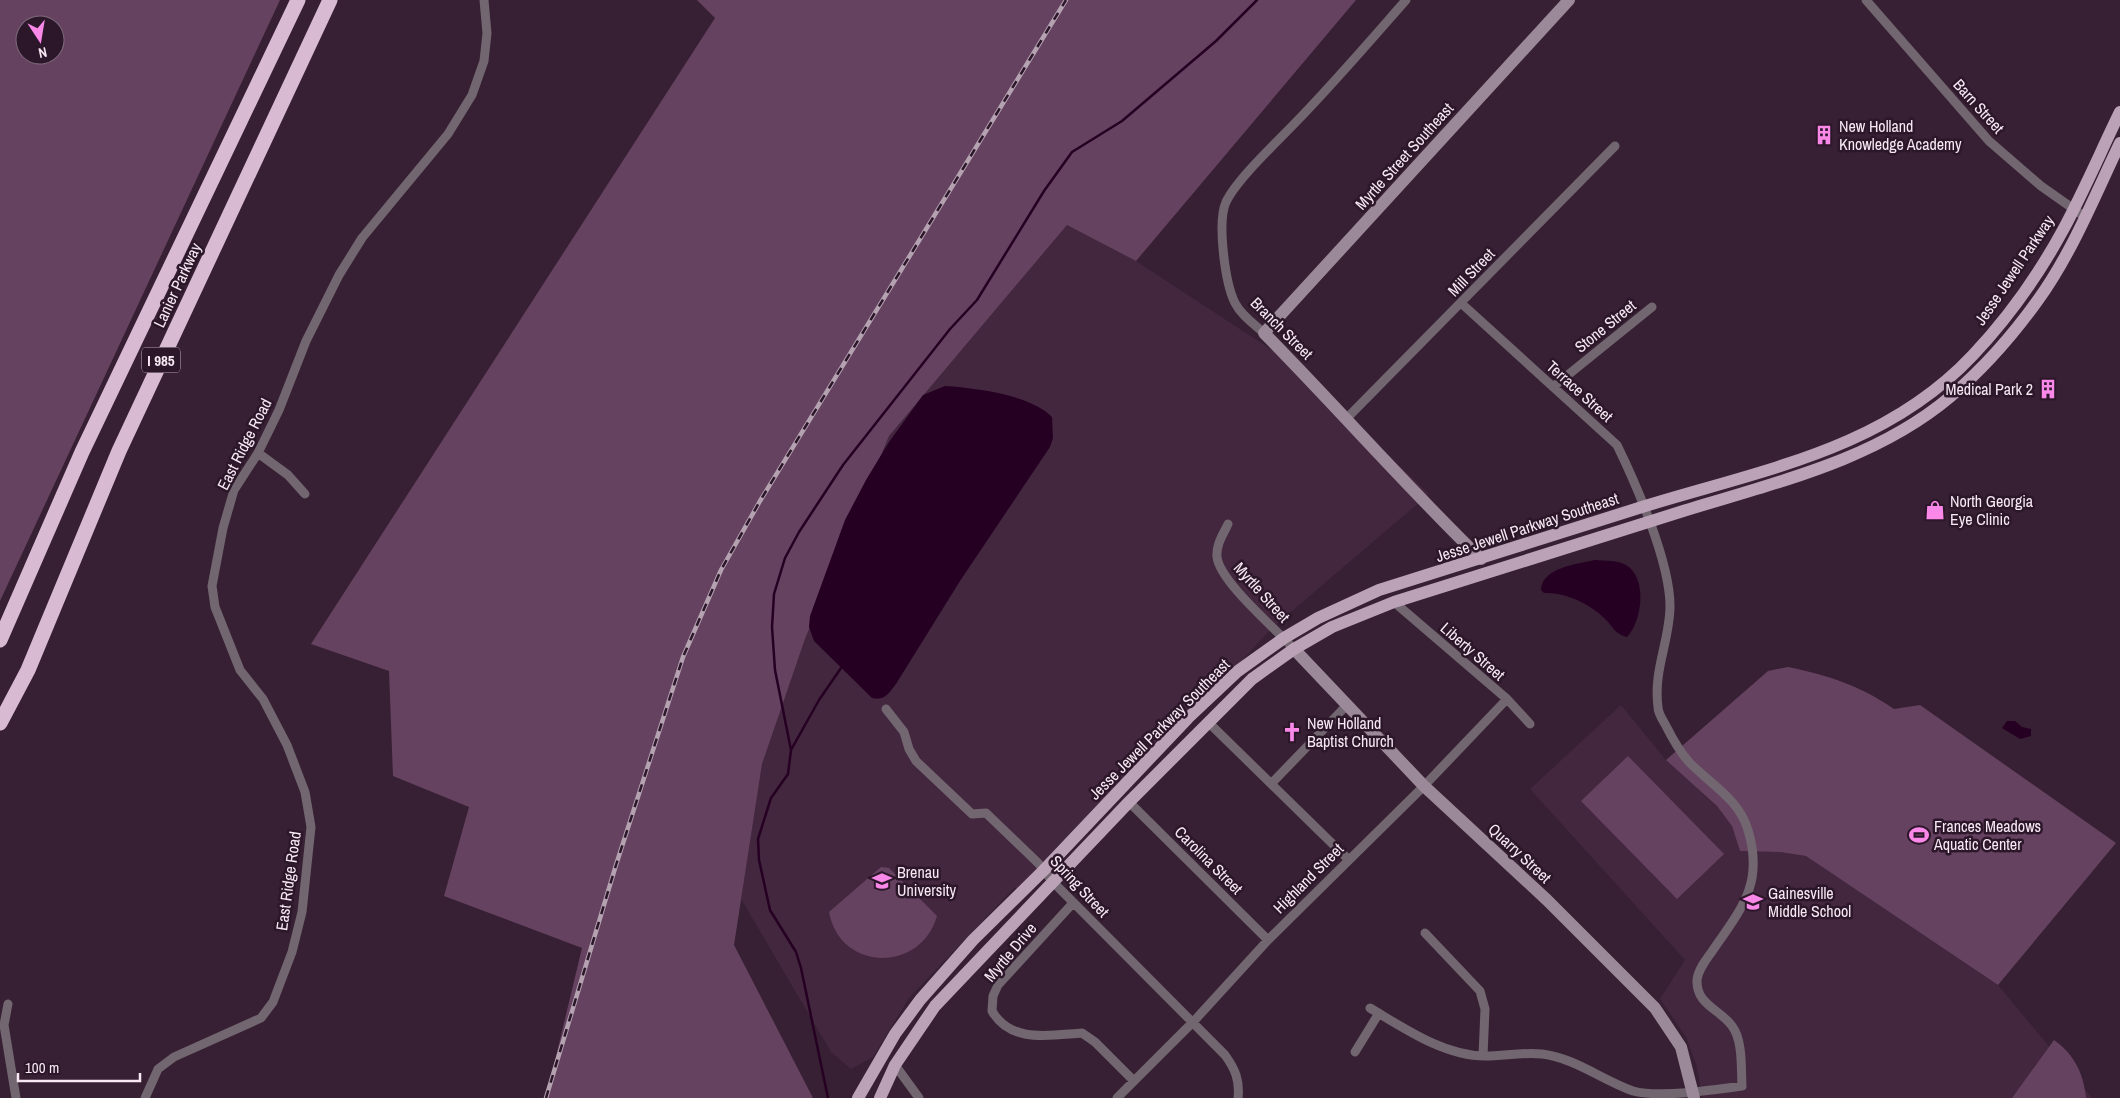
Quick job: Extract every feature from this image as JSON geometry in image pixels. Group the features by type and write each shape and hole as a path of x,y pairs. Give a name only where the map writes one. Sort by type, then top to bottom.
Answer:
{"highway":[{"name":"Lanier Parkway","path":"0,640 82,452 298,0"},
{"name":"Lanier Parkway","path":"0,723 28,670 118,452 330,0"}],"main road":[{"name":"Jesse Jewell Parkway","path":"1643,507 1830,450 1906,410 1942,383 1972,356 2005,319 2062,231 2120,112"},
{"name":"Jesse Jewell Parkway","path":"1648,522 1842,460 1882,443 1919,420 1949,398 1984,365 2039,299 2085,217 2120,143"},
{"name":"Jesse Jewell Parkway Southeast","path":"858,1098 895,1034 920,1000 973,940 1044,872 1188,718 1238,671 1284,638 1318,618 1379,590 1643,507"},
{"name":"Jesse Jewell Parkway Southeast","path":"880,1098 895,1065 935,1006 1129,802 1252,679 1294,649 1332,627 1394,602 1648,522"}],"street":[{"name":"East Ridge Road","path":"144,1098 158,1069 174,1057 261,1018 273,1002 292,952 302,912 311,827 305,792 288,745 263,700 240,670 215,607 212,586 234,490 258,453 279,410 306,341 339,275 362,238 448,134 472,95 484,61 487,32 484,0"},
{"name":"Branch Street","path":"1406,0 1230,195 1225,204 1222,225 1226,270 1235,303 1347,418 1421,500 1481,558"},
{"name":"Myrtle Street Southeast","path":"1264,333 1569,0"},
{"name":"Barn Street","path":"1866,0 1989,141 2041,186 2085,217"},
{"name":"Mill Street","path":"1347,418 1615,146"},
{"name":"Terrace Street","path":"1461,303 1616,445 1629,470 1666,573 1670,606 1657,674 1658,709 1673,742 1690,762 1722,790 1739,810 1748,827 1754,863 1751,889 1740,910 1702,966 1697,980 1700,994 1706,1004 1733,1027 1738,1044 1742,1086 1694,1095"},
{"name":"Stone Street","path":"1553,387 1652,307"},
{"path":"258,453 288,475 305,494"},
{"name":"Myrtle Street","path":"1228,524 1218,543 1217,557 1222,574 1294,649"},
{"name":"Liberty Street","path":"1394,602 1506,699 1530,724"},
{"name":"Quarry Street","path":"1294,649 1424,786 1548,900 1655,1008 1681,1047 1694,1095"},
{"name":"Highland Street","path":"1134,1081 1194,1021 1268,940 1424,786 1506,699"},
{"path":"1272,783 1347,705"},
{"name":"Spring Street","path":"886,709 904,732 909,749 916,761 972,814 986,813 1038,863 1053,882 1226,1055 1235,1070 1239,1086 1238,1098"},
{"path":"1208,722 1348,859"},
{"name":"Carolina Street","path":"1129,802 1268,940"},
{"name":"Myrtle Drive","path":"1074,903 998,985 992,996 992,1011 1004,1024 1024,1034 1037,1037 1082,1033 1095,1042 1134,1081"},
{"path":"1424,933 1480,991 1485,1009 1483,1056"},
{"path":"8,1004 4,1025 16,1098"},
{"path":"1370,1008 1452,1050 1483,1056 1542,1054 1576,1064 1635,1092 1694,1095"},
{"path":"1355,1052 1379,1013"},
{"path":"895,1065 919,1098"},
{"path":"1117,1098 1134,1081"}],"shaded area":[{"path":"0,0 280,0 0,601"},
{"path":"697,0 1356,0 1136,261 1067,225 889,436 805,639 762,764 734,945 813,1098 546,1098 582,948 444,896 469,807 393,776 389,671 311,644 715,18"},
{"path":"1067,225 1136,261 1292,363 1429,494 1271,629 1023,896 1015,887 909,998 873,1057 851,1069 831,1052 741,899 762,764 805,639 889,436"},
{"path":"945,386 987,391 1031,403 1043,409 1052,417 1053,438 1050,447 960,581 896,684 889,693 876,699 872,698 814,641 809,627 810,616 845,520 866,480 889,442 923,395"},
{"path":"1595,560 1623,563 1633,571 1638,580 1640,590 1639,611 1632,630 1627,637 1616,632 1598,613 1577,600 1552,593 1544,593 1541,590 1547,576 1554,571"},
{"name":"Frances Meadows Aquatic Center","path":"1788,667 1844,682 1894,709 1920,705 2116,843 1998,985 1806,856 1780,852 1740,851 1732,826 1717,806 1666,760 1768,671"},
{"name":"Gainesville Middle School","path":"1621,705 1666,760 1717,806 1732,826 1740,851 1780,852 1806,856 1998,985 2092,1098 1702,1098 1697,1067 1686,1037 1660,999 1685,960 1530,789"},
{"path":"2007,721 2015,721 2022,727 2031,729 2031,736 2020,739 2002,728"},
{"path":"1628,756 1724,854 1677,899 1581,801"},
{"path":"881,867 889,868 937,916 928,935 915,948 899,956 881,958 864,955 848,946 836,932 829,912"},
{"path":"2054,1040 2077,1065 2083,1081 2086,1098 2012,1098"}],"waterway":[{"path":"828,1098 801,968 796,952 770,910 759,860 758,839 771,798 788,774 791,750 775,670 772,627 774,594 785,558 799,532 843,465 950,329 977,300 1044,191 1072,152 1122,121 1216,41 1257,0"},
{"path":"791,750 819,700 841,668"}],"railway":[{"path":"546,1098 616,865 683,657 721,570 760,501 1066,0"}],"place":[{"name":"New Holland Knowledge Academy","path":"1824,135"},
{"name":"Medical Park 2","path":"2048,389"},
{"name":"North Georgia Eye Clinic","path":"1935,510"},
{"name":"New Holland Baptist Church","path":"1292,732"},
{"name":"Frances Meadows Aquatic Center","path":"1919,835"},
{"name":"Brenau University","path":"882,881"},
{"name":"Gainesville Middle School","path":"1753,902"}]}
